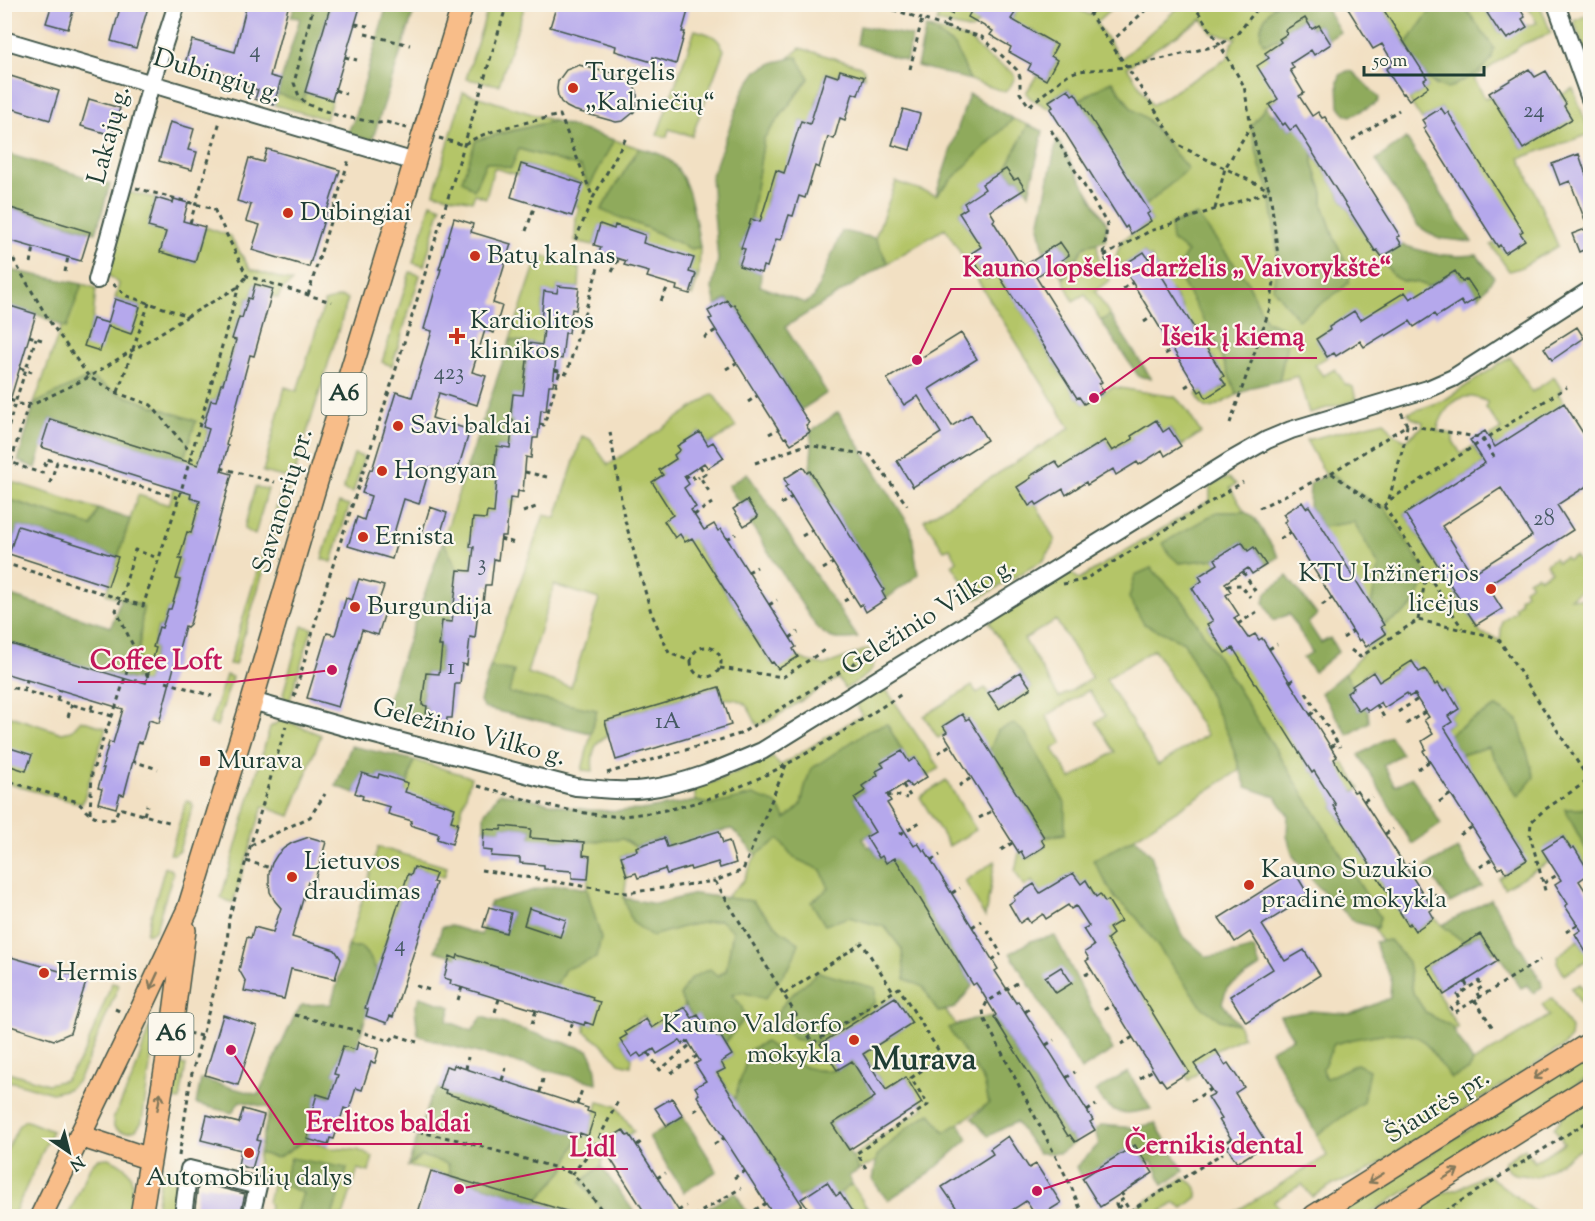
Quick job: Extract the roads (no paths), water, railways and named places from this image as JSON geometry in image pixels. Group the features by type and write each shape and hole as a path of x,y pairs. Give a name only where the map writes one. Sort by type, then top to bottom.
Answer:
{"main road":[{"name":"Savanorių pr.","path":"41,1216 188,909 463,4"},
{"name":"Savanorių pr.","path":"141,1216 172,1028 188,909"},
{"name":"Šiaurės pr.","path":"1314,1216 1590,1043"},
{"path":"1384,1216 1590,1087"},
{"path":"80,1136 150,1159"}],"street":[{"name":"Lakajų g.","path":"104,281 123,184 151,84 177,4"},
{"path":"1556,4 1590,99"},
{"name":"Dubingių g.","path":"4,40 415,162"},
{"name":"Geležinio Vilko g.","path":"252,701 576,787 606,790 644,789 669,785 724,768 762,751 1267,440 1302,427 1428,389 1453,378 1590,290"},
{"path":"183,1216 189,1169 258,1186 251,1216"}],"place":[{"name":"Turgelis „Kalniečių“","path":"573,88"},
{"name":"Dubingiai","path":"288,213"},
{"name":"Batų kalnas","path":"475,256"},
{"name":"Kardiolitos klinikos","path":"457,336"},
{"name":"Kauno lopšelis-darželis „Vaivorykštė“","path":"917,360"},
{"name":"Išeik į kiemą","path":"1094,398"},
{"name":"Savi baldai","path":"398,426"},
{"name":"Hongyan","path":"382,471"},
{"name":"Ernista","path":"363,537"},
{"name":"KTU Inžinerijos licėjus","path":"1491,589"},
{"name":"Burgundija","path":"355,607"},
{"name":"Coffee Loft","path":"332,670"},
{"name":"Murava","path":"205,761"},
{"name":"Lietuvos draudimas","path":"292,877"},
{"name":"Kauno Suzukio pradinė mokykla","path":"1249,885"},
{"name":"Hermis","path":"44,973"},
{"name":"Kauno Valdorfo mokykla","path":"854,1040"},
{"name":"Erelitos baldai","path":"231,1050"},
{"name":"Automobilių dalys","path":"249,1153"},
{"name":"Lidl","path":"459,1189"},
{"name":"Černikis dental","path":"1037,1191"}],"district":[{"name":"Murava","path":"924,1061"}]}
